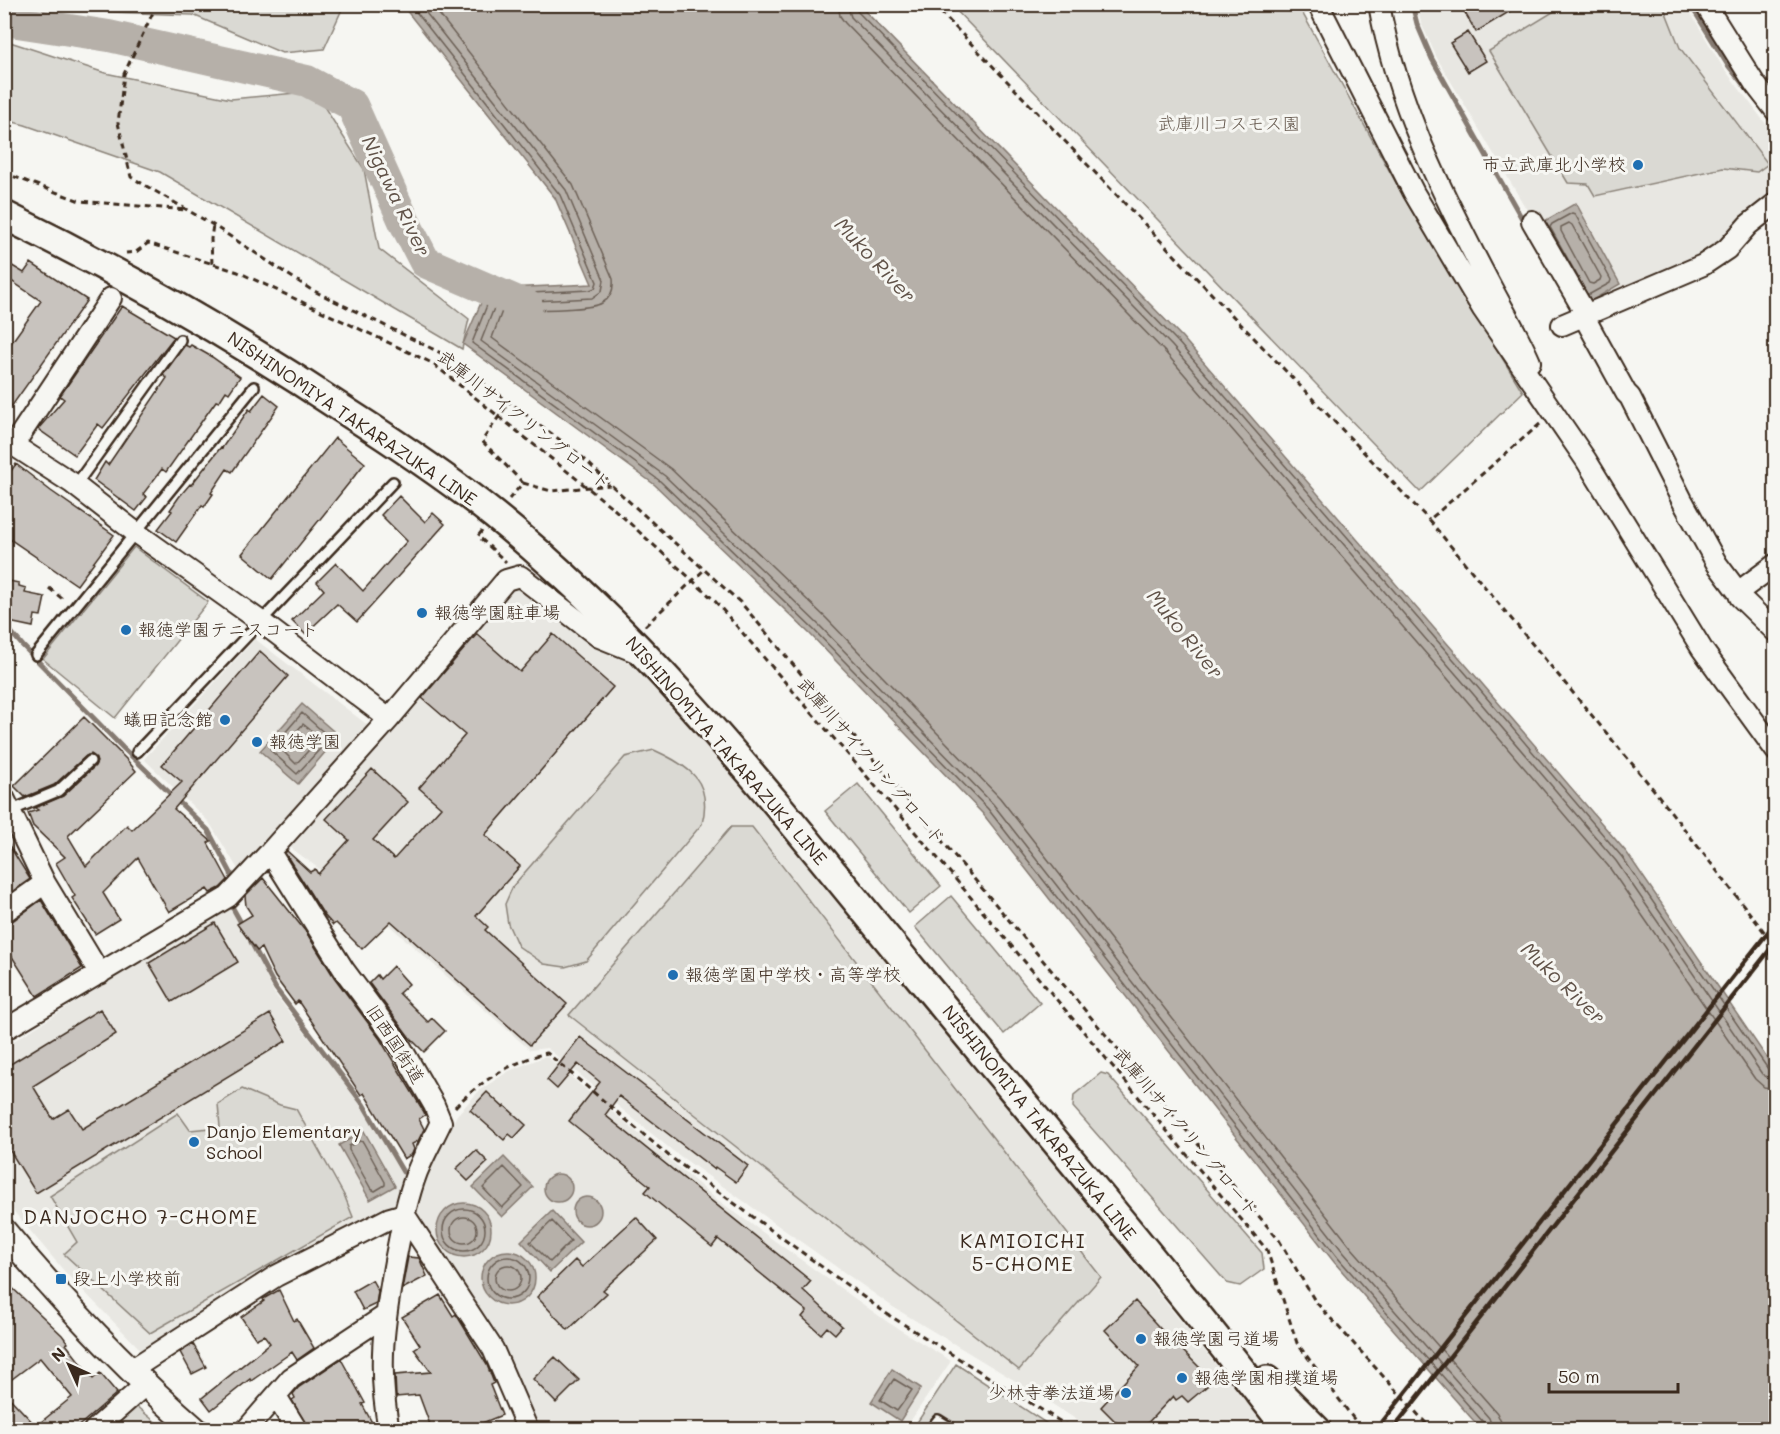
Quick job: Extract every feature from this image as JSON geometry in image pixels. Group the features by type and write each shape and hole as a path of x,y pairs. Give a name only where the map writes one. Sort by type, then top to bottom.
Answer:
{"main road":[{"name":"NISHINOMIYA TAKARAZUKA LINE","path":"4,215 51,237 221,332 388,439 495,516 569,581 649,658 777,805 1192,1309 1288,1430"},
{"name":"NISHINOMIYA TAKARAZUKA LINE","path":"1192,1309 1317,1430"}],"street":[{"path":"1318,4 1414,193 1482,308 1586,460 1702,649 1776,751"},
{"path":"1379,4 1384,36 1402,94 1444,195 1524,347 1553,413"},
{"path":"1705,4 1755,84 1776,111"},
{"path":"1562,325 1702,265 1727,249 1748,225 1776,203"},
{"path":"1532,221 1583,309 1582,316 1630,397 1708,547 1740,597 1776,632"},
{"path":"111,298 8,442 75,486 260,621 388,719"},
{"path":"1738,592 1776,564"},
{"path":"4,1030 228,897 388,719 506,580 520,576 599,637 649,658"},
{"path":"6,808 45,883 100,974"},
{"name":"旧西国街道","path":"270,852 344,970 399,1044 434,1105 441,1122"},
{"path":"4,912 45,883"},
{"path":"389,1430 383,1396 381,1356 386,1315 404,1214 417,1172 441,1122"},
{"path":"94,1430 138,1378 276,1276 390,1218 404,1214"},
{"path":"404,1214 493,1349 528,1430"},
{"path":"4,1231 46,1283 138,1378 196,1430"},
{"path":"246,1430 291,1378 386,1315"},
{"path":"276,1396 297,1430"}],"lane":[{"path":"75,486 180,340"},
{"path":"36,655 254,387"},
{"path":"137,752 393,482"},
{"path":"6,808 58,791 90,761"},
{"path":"930,1430 938,1420 954,1430"}],"path":[{"path":"157,4 124,74 118,123 131,177 213,225 310,290 447,356 579,454 610,485 742,604 1279,1240 1315,1301 1432,1430"},
{"path":"933,4 1429,520 1654,790 1776,947"},
{"path":"4,173 80,201 188,210"},
{"path":"212,264 213,225"},
{"name":"武庫川サイクリングロード","path":"117,255 136,252 148,243 238,272 432,363 613,508 693,580 714,600 941,862 1267,1250 1297,1343 1362,1430"},
{"path":"509,402 482,441 523,483 551,491 610,485"},
{"path":"1429,520 1553,413"},
{"path":"512,496 523,483"},
{"path":"478,536 520,576"},
{"path":"651,621 705,569"},
{"path":"49,588 74,607"},
{"path":"441,1122 469,1092 513,1065 547,1053 669,1156 887,1314 1074,1430"}],"shaded area":[{"name":"市立武庫北小学校","path":"1417,5 1686,5 1722,66 1775,136 1775,193 1706,261 1586,310 1437,58 1421,23"},
{"name":"報徳学園中学校・高等学校","path":"509,586 527,590 636,663 762,804 1268,1429 1091,1429 893,1307 673,1151 547,1048 530,1050 363,902 286,844"},
{"name":"報徳学園","path":"255,639 369,726 241,874 209,822 144,759"},
{"name":"Danjo Elementary School","path":"233,904 274,993 361,1105 405,1179 399,1202 272,1266 141,1350 65,1272 5,1201 4,1047"},
{"path":"546,1056 715,1198 889,1323 951,1361 905,1429 534,1429 497,1344 415,1209 426,1172 457,1115 480,1090 509,1071"}],"green space":[{"path":"1566,4 1663,5 1680,48 1768,164 1757,172 1723,168 1595,196 1588,184 1568,183 1489,51"},
{"path":"63,5 342,5 324,49 282,53 193,15 110,12"},
{"name":"武庫川コスモス園","path":"951,5 1298,5 1410,208 1523,392 1420,492"},
{"path":"4,40 105,73 231,99 307,92 325,108 364,169 379,249 469,319 462,349 160,172 5,120"},
{"name":"報徳学園テニスコート","path":"134,547 208,602 115,718 43,659"},
{"path":"654,750 678,762 695,777 701,786 705,809 702,824 586,961 565,967 544,964 518,946 508,924 505,904 513,886 625,757"},
{"path":"858,784 941,886 909,913 825,811"},
{"path":"731,827 752,827 1101,1277 1019,1370 569,1015"},
{"path":"951,896 1040,1003 1004,1034 915,927"},
{"path":"1101,1073 1108,1075 1262,1253 1264,1269 1240,1286 1227,1283 1073,1107 1074,1095"},
{"path":"242,1089 280,1105 296,1109 345,1197 353,1217 150,1333 64,1254 77,1242 50,1196 178,1113 190,1130 220,1127 218,1104"},
{"path":"956,1364 1055,1429 912,1430"},
{"path":"136,1406 164,1429 106,1430"}],"water":[{"name":"Muko River","path":"402,5 855,5 862,8 1182,337 1627,853 1775,1070 1775,1429 1481,1429 1334,1262 983,814 810,634 655,485 463,344 487,289 592,284 555,198"},
{"path":"1576,203 1620,284 1586,304 1541,223"},
{"path":"302,704 339,736 298,784 260,751"},
{"path":"364,1131 395,1186 370,1200 339,1145"},
{"path":"504,1157 533,1187 502,1217 473,1187"},
{"path":"558,1174 568,1178 572,1188 568,1198 558,1202 548,1198 544,1188 548,1178"},
{"path":"587,1197 597,1201 601,1211 597,1221 587,1225 577,1221 573,1211 577,1201"},
{"path":"464,1203 474,1205 483,1211 489,1220 491,1230 489,1240 483,1249 474,1255 464,1257 454,1255 445,1249 439,1240 437,1230 439,1220 445,1211 454,1205"},
{"path":"552,1211 581,1242 550,1272 521,1241"},
{"path":"508,1251 518,1253 527,1259 533,1268 535,1278 533,1288 527,1297 518,1303 508,1305 498,1303 489,1297 483,1288 481,1278 483,1268 489,1259 498,1253"},
{"path":"892,1369 921,1388 900,1421 871,1402"}],"building":[{"path":"1460,4 1522,4 1476,32"},
{"path":"1468,32 1486,61 1468,72 1450,43"},
{"path":"4,261 24,273 31,263 87,300 4,417 4,353 41,301 4,276"},
{"path":"122,306 174,337 103,428 98,424 75,455 38,429 64,399 60,396"},
{"path":"185,345 189,347 191,345 212,357 240,377 229,393 226,391 219,402 216,401 166,472 162,469 143,494 147,497 136,511 94,480 105,462 108,465 167,378 163,375"},
{"path":"264,394 279,406 232,472 227,469 204,507 202,505 176,542 158,529 172,511 170,510 179,497 222,448 249,409 251,411"},
{"path":"335,438 365,463 272,579 242,554"},
{"path":"16,464 114,535 77,585 4,535 4,480"},
{"path":"399,496 425,522 433,513 445,524 357,622 337,604 305,634 292,621 324,590 317,582 336,563 363,591 407,541 381,515"},
{"path":"4,580 19,583 19,586 26,588 25,593 45,597 41,616 35,615 33,627 4,621"},
{"path":"477,634 520,672 553,634 613,687 485,835 520,866 476,916 488,927 485,930 567,1004 530,1045 391,921 362,949 336,923 333,925 324,915 285,853 287,851 310,872 315,869 318,874 349,840 326,819 372,769 408,802 373,840 394,859 441,807 419,788 465,735 422,698"},
{"path":"260,651 288,676 174,809 211,841 208,843 228,880 220,888 210,893 207,889 169,912 138,858 103,893 119,919 95,934 72,898 75,896 56,863 65,857 33,826 28,813 63,796 95,766 97,762 95,757 91,754 86,756 54,785 25,797 14,786 84,717 127,760 136,771 68,836 86,866 127,825 132,830 182,782 162,765"},
{"path":"4,837 30,879 4,897"},
{"path":"263,878 306,932 334,977 380,1039 424,1112 425,1115 419,1119 424,1129 418,1141 412,1144 414,1149 412,1154 404,1159 364,1093 361,1095 298,1001 295,1004 275,977 261,948 257,951 237,924 252,915 246,906 245,896"},
{"path":"41,900 82,968 37,996 4,944 4,924 11,922"},
{"path":"215,923 238,962 172,1002 149,963"},
{"path":"393,966 409,984 399,993 428,1022 432,1018 445,1031 424,1052 410,1038 369,983 377,975 380,979"},
{"path":"100,1009 116,1034 33,1086 53,1119 69,1109 82,1129 270,1014 286,1041 36,1193 4,1141 4,1068"},
{"path":"580,1037 748,1166 736,1182 715,1167 714,1169 619,1096 605,1115 811,1281 803,1290 842,1326 835,1334 827,1327 821,1334 802,1317 807,1311 718,1239 712,1247 645,1192 650,1186 569,1121 600,1082 578,1064 557,1089 547,1080"},
{"path":"487,1092 526,1125 514,1138 509,1134 504,1140 470,1110"},
{"path":"476,1150 488,1162 468,1181 456,1169"},
{"path":"636,1217 657,1240 603,1290 607,1293 568,1330 537,1297 575,1260 582,1267"},
{"path":"408,1257 419,1258 427,1276 402,1289"},
{"path":"4,1280 62,1335 68,1343 66,1344 93,1379 100,1373 117,1393 74,1430 4,1430 4,1392 36,1426 72,1397 40,1358 4,1385"},
{"path":"372,1280 378,1291 376,1304 363,1310 353,1291"},
{"path":"279,1290 294,1321 297,1319 314,1348 297,1360 292,1352 251,1381 250,1379 211,1410 202,1398 270,1343 264,1335 256,1339 241,1317 264,1301 263,1299"},
{"path":"440,1295 453,1316 456,1314 487,1365 494,1383 490,1385 502,1415 465,1430 432,1430 419,1395 396,1397 395,1375 431,1372 414,1349 420,1345 402,1317"},
{"path":"1135,1301 1177,1347 1213,1381 1188,1402 1182,1396 1176,1400 1173,1396 1141,1430 1124,1430 1101,1407 1139,1366 1105,1330"},
{"path":"193,1344 206,1367 192,1374 180,1352"},
{"path":"555,1357 579,1380 556,1403 533,1379"},
{"path":"341,1359 365,1403 362,1404 376,1430 309,1430 292,1400 298,1388"}],"waterway":[{"path":"1412,4 1417,24 1432,59 1525,224"},
{"path":"1690,4 1727,64 1776,126"},
{"name":"Nigawa River","path":"4,20 109,36 307,81 352,105 425,262 527,306"},
{"path":"4,624 123,748 208,830 231,873 232,883"},
{"path":"230,903 244,928"},
{"path":"251,942 276,989 363,1104 403,1172"}],"railway":[{"path":"1376,1430 1776,922"},
{"path":"1392,1430 1776,942"}],"place":[{"name":"市立武庫北小学校","path":"1638,165"},
{"name":"報徳学園駐車場","path":"422,613"},
{"name":"報徳学園テニスコート","path":"126,630"},
{"name":"蟻田記念館","path":"225,720"},
{"name":"報徳学園","path":"257,742"},
{"name":"報徳学園中学校・高等学校","path":"673,975"},
{"name":"Danjo Elementary School","path":"194,1142"},
{"name":"段上小学校前","path":"61,1279"},
{"name":"報徳学園弓道場","path":"1141,1339"},
{"name":"報徳学園相撲道場","path":"1182,1378"},
{"name":"少林寺拳法道場","path":"1126,1393"}],"district":[{"name":"DANJOCHO 7-CHOME","path":"141,1217"},
{"name":"KAMIOICHI 5-CHOME","path":"1023,1252"}]}
